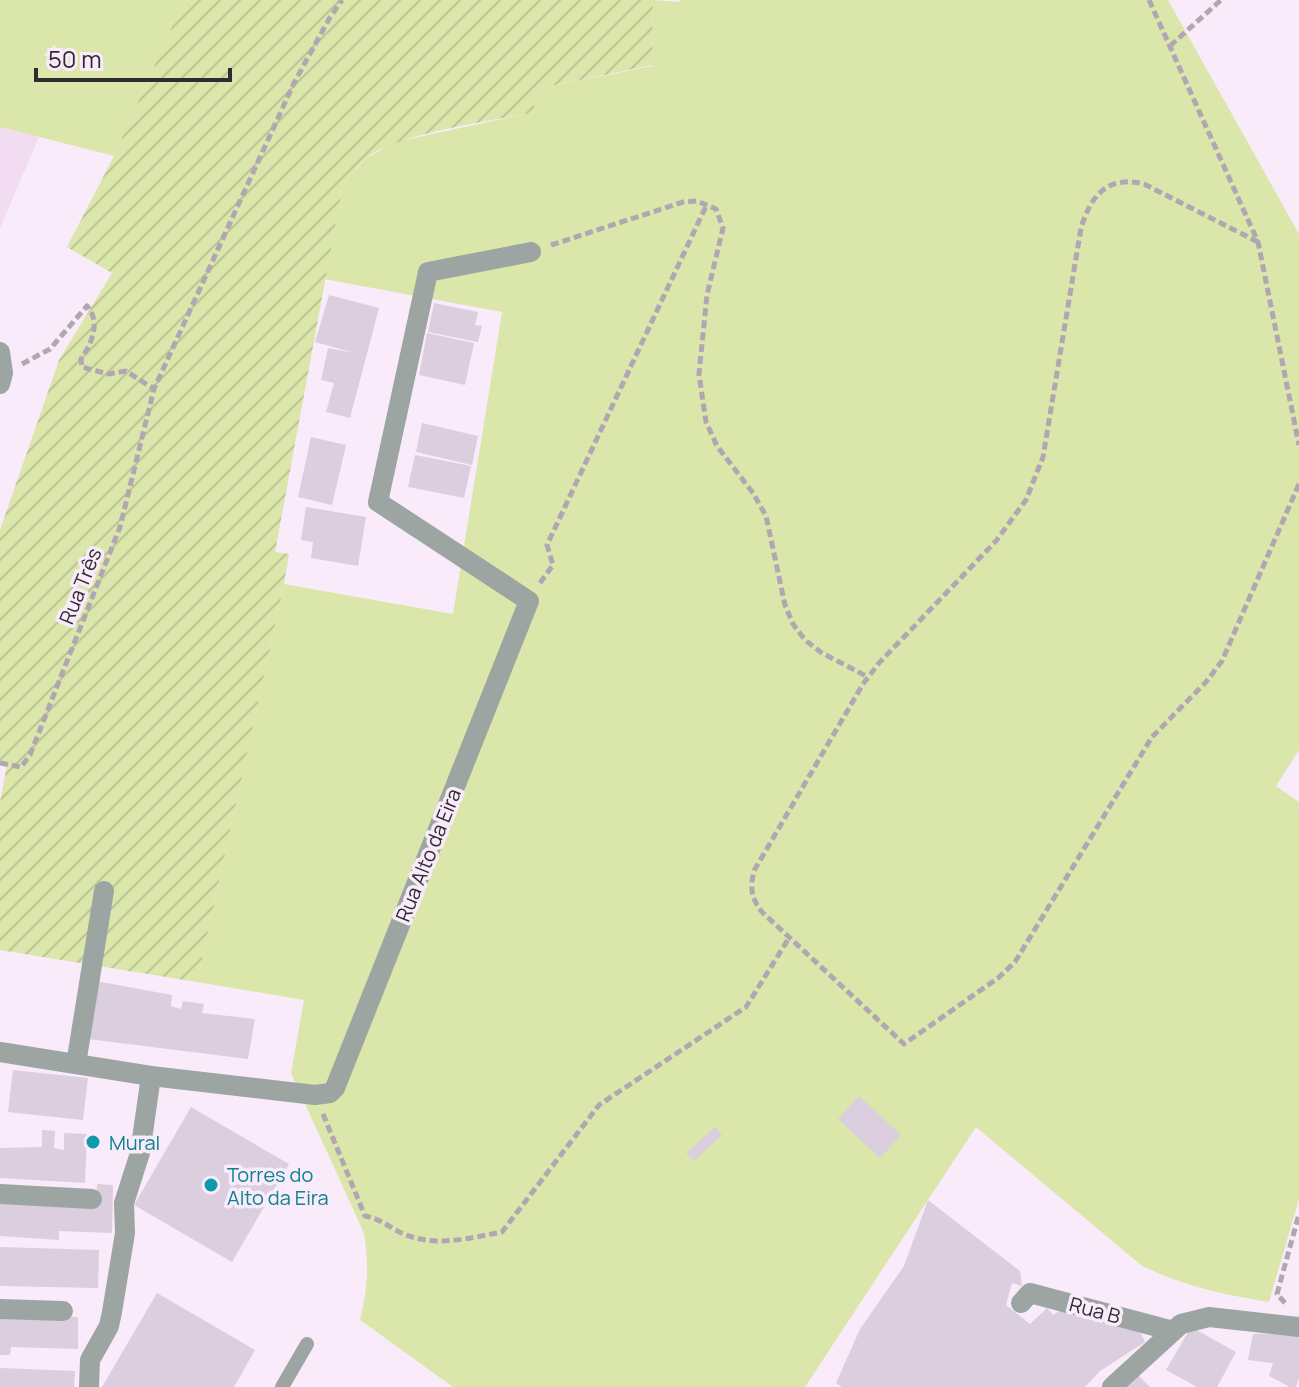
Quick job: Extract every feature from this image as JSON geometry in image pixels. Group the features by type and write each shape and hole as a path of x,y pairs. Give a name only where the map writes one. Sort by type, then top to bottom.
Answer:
{"street":[{"path":"529,601 378,502 428,272 531,252"},
{"path":"0,352 1,378"},
{"name":"Rua Alto da Eira","path":"315,1095 330,1093 339,1082 529,601"},
{"path":"76,1064 104,891"},
{"path":"0,1052 151,1076 315,1095"},
{"path":"89,1387 90,1360 109,1326 112,1312 125,1233 124,1203 140,1153 151,1076"},
{"path":"0,1194 92,1199"},
{"name":"Rua B","path":"1021,1303 1030,1293 1173,1331"},
{"path":"0,1309 63,1311"},
{"path":"1112,1387 1181,1324 1209,1317 1295,1318"}],"lane":[{"path":"282,1387 307,1344"}],"path":[{"path":"1,378 50,349 87,306 92,312 94,335 81,359 82,367 108,374 126,371 154,389 294,83 342,0"},
{"path":"1149,0 1258,242 1299,445"},
{"path":"1170,46 1221,0"},
{"path":"1258,242 1144,184 1118,182 1093,199 1081,228 1049,431 1036,479 1013,520 996,541 868,677 752,877 751,887 756,904 904,1044 1008,970 1145,747 1222,661 1299,484"},
{"path":"531,252 683,202 707,204 716,209 723,228 703,322 699,374 706,422 717,446 753,493 766,516 785,605 793,624 805,640 822,653 868,677"},
{"path":"529,601 553,565 547,545 707,204"},
{"name":"Rua Três","path":"0,763 21,767 30,755 120,527 154,389"},
{"path":"315,1095 365,1216 380,1218 406,1235 448,1243 502,1232 599,1105 746,1007 789,938"},
{"path":"1295,1318 1277,1294 1299,1214"}],"shaded area":[{"path":"0,127 39,137 0,228"}],"green space":[{"path":"0,0 187,0 114,156 0,127"},
{"path":"187,0 653,0 652,65 532,90 535,112 421,135 379,150 355,169 342,189 275,552 289,554 284,584 197,982 0,950 0,802 7,765 0,763 0,530 59,360 112,273 67,247 114,156"},
{"path":"653,0 1168,0 1299,234 1299,750 1276,786 1299,802 1299,1199 1269,1302 1204,1289 1142,1266 976,1127 805,1387 453,1387 360,1320 367,1277 364,1233 291,1073 304,1000 197,982 284,584 453,614 502,312 324,279 342,189 365,159 395,142 534,112 531,90 652,66"}],"building":[{"path":"329,295 379,308 350,418 326,412 334,383 321,380 328,348 355,353 315,342"},
{"path":"434,303 478,312 475,325 482,326 478,342 428,332"},
{"path":"427,333 474,343 465,385 419,375"},
{"path":"422,423 478,436 472,465 416,452"},
{"path":"311,437 346,445 332,505 298,497"},
{"path":"415,455 471,466 464,498 408,487"},
{"path":"306,507 366,517 358,566 311,558 313,542 301,540"},
{"path":"96,981 172,995 171,1006 181,1009 183,1001 204,1004 202,1013 255,1019 248,1059 88,1039"},
{"path":"13,1070 88,1078 83,1120 8,1112"},
{"path":"859,1096 901,1135 880,1158 838,1119"},
{"path":"191,1107 289,1164 232,1262 134,1205"},
{"path":"715,1127 722,1135 694,1161 686,1153"},
{"path":"42,1130 55,1131 54,1148 64,1150 64,1133 87,1134 85,1183 0,1178 0,1148 42,1147"},
{"path":"97,1184 113,1185 112,1233 59,1231 59,1240 0,1236 0,1201 96,1206"},
{"path":"928,1200 1020,1271 1022,1286 1012,1283 1006,1305 1030,1324 1047,1308 1053,1315 1061,1310 1093,1316 1141,1333 1145,1342 1100,1371 1085,1387 842,1387 836,1383 860,1329 904,1266"},
{"path":"0,1247 99,1250 98,1288 0,1286"},
{"path":"157,1293 255,1350 234,1387 102,1387"},
{"path":"0,1316 78,1317 78,1349 11,1347 10,1355 0,1355"},
{"path":"1191,1327 1236,1352 1217,1387 1197,1387 1166,1370"},
{"path":"1299,1333 1299,1378 1296,1387 1269,1376 1273,1363 1248,1360 1253,1334"},
{"path":"0,1368 75,1371 74,1387 0,1387"},
{"path":"1137,1374 1150,1387 1125,1387"}],"place":[{"name":"Mural","path":"93,1142"},
{"name":"Torres do Alto da Eira","path":"211,1185"}]}
